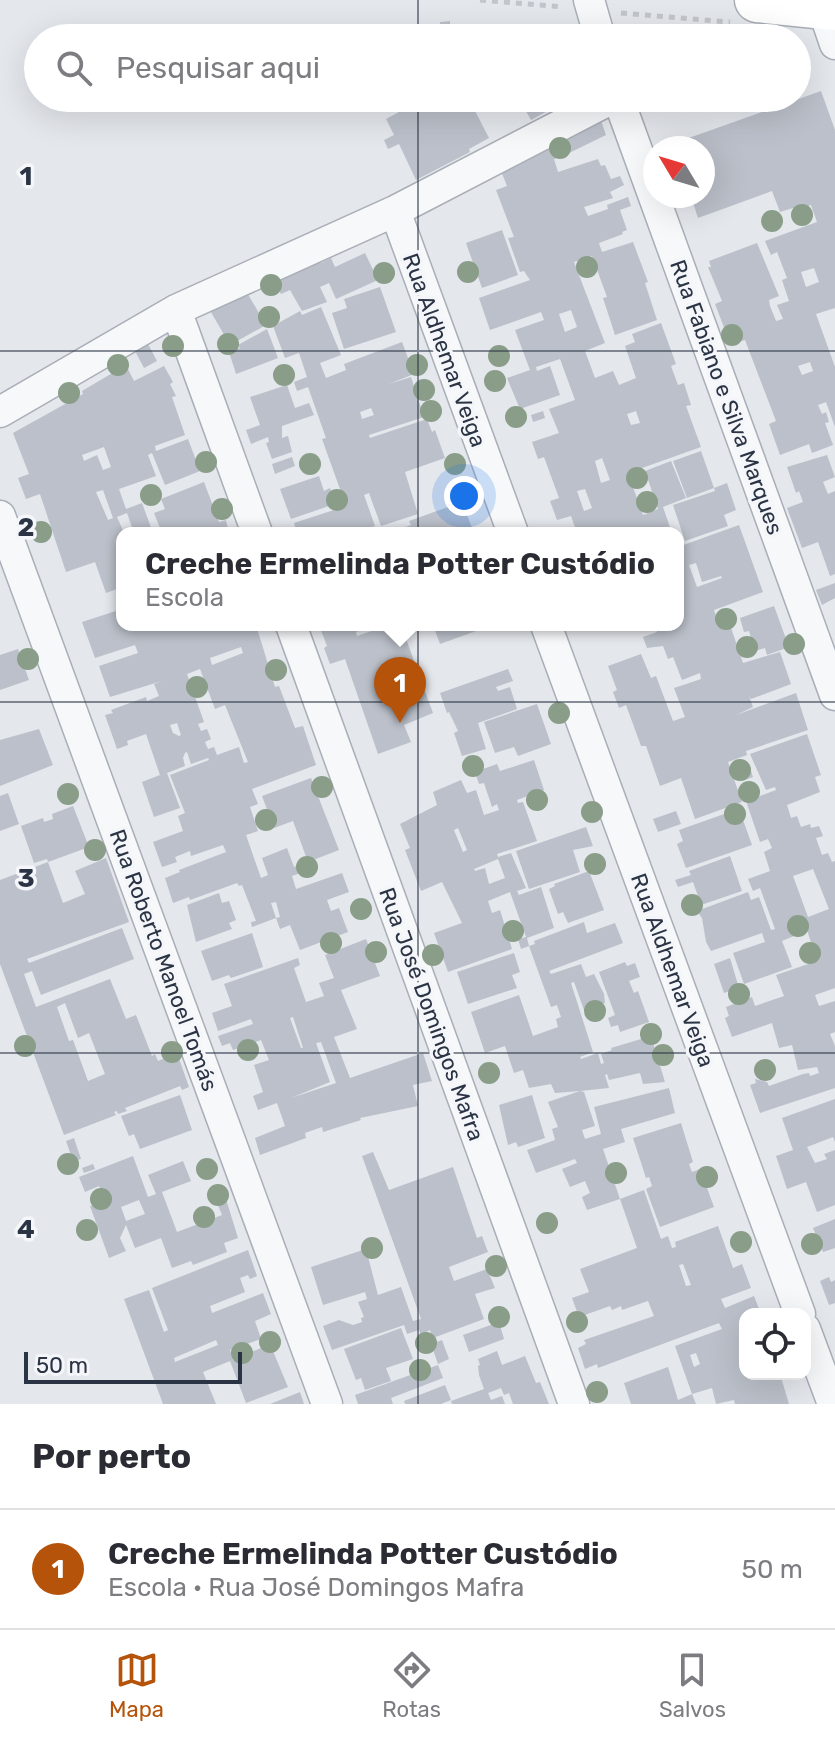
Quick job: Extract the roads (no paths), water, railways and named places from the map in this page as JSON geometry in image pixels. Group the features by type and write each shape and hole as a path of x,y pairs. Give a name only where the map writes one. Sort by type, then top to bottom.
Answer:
{"main road":[{"path":"746,11 831,19"}],"street":[{"path":"0,412 176,310 395,211 589,112"},
{"name":"Rua Fabiano e Silva Marques","path":"621,112 835,695"},
{"name":"Rua Aldhemar Veiga","path":"395,211 511,527"},
{"path":"176,310 255,527"},
{"name":"Rua Roberto Manoel Tomás","path":"0,516 327,1404"},
{"name":"Rua José Domingos Mafra","path":"293,631 574,1404"},
{"name":"Rua Aldhemar Veiga","path":"548,631 798,1308"},
{"path":"811,1345 833,1404"}],"place":[{"name":"Creche Ermelinda Potter Custódio","path":"400,723"}]}
